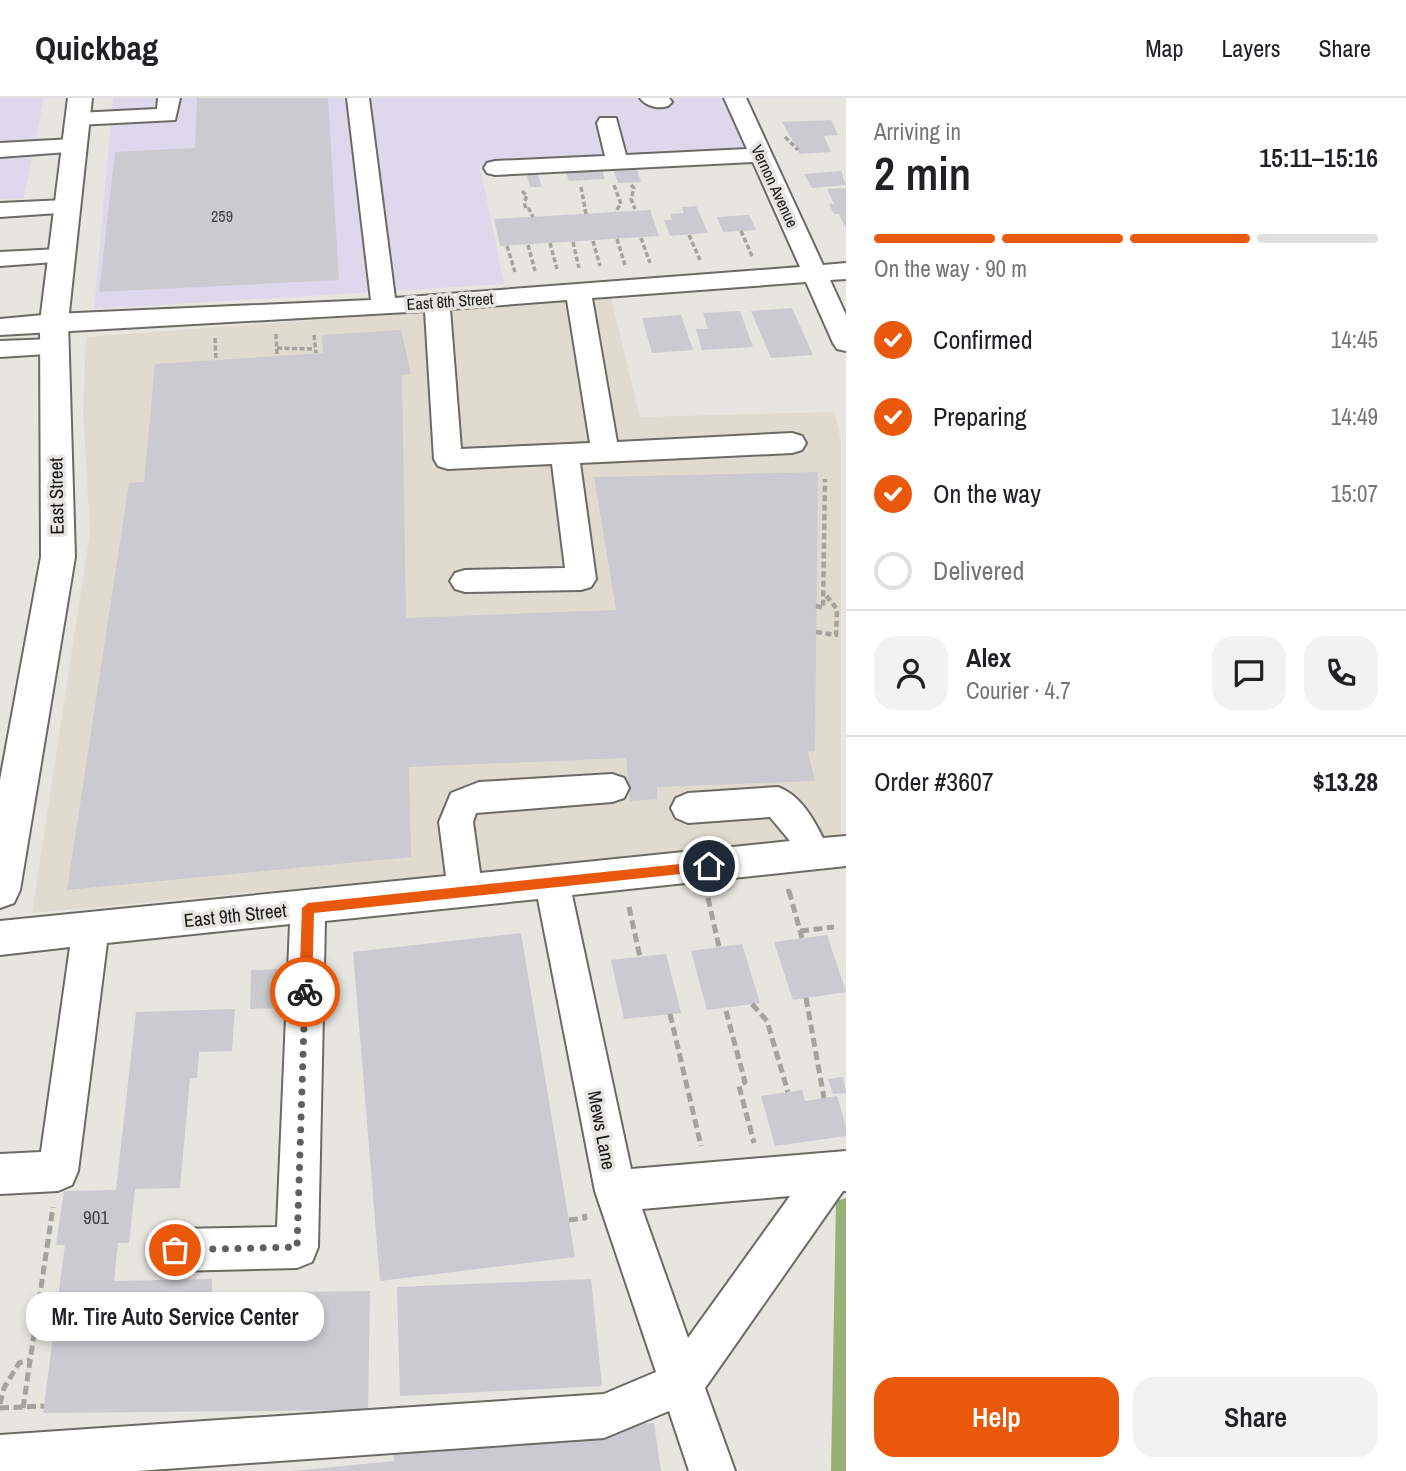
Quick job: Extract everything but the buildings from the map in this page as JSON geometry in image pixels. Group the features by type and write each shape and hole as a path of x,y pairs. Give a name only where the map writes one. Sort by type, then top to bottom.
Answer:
{"main road":[{"name":"East Street","path":"0,890 58,557 53,334 78,108"}],"street":[{"path":"78,108 167,115 169,98"},
{"path":"358,98 384,306"},
{"name":"Vernon Avenue","path":"735,98 846,343"},
{"path":"608,123 617,162"},
{"path":"0,150 74,146"},
{"path":"495,168 760,155"},
{"path":"0,210 65,207"},
{"path":"0,259 60,256"},
{"name":"East 8th Street","path":"53,334 437,302 572,279 846,271"},
{"path":"572,279 605,452"},
{"path":"437,302 449,459 792,443"},
{"path":"0,327 53,334"},
{"path":"0,349 53,334"},
{"path":"465,581 581,579 565,454"},
{"path":"465,891 456,822 463,803 479,796 612,788"},
{"path":"688,808 778,802 802,830 829,853"},
{"name":"East 9th Street","path":"0,938 829,853"},
{"name":"Mews Lane","path":"552,883 615,1191 839,1172"},
{"path":"175,1250 297,1247 308,908"},
{"path":"0,1174 58,1171 91,929"},
{"path":"1,1462 604,1416 682,1383 839,1172"},
{"path":"615,1191 712,1471"}],"path":[{"path":"578,180 585,197 586,214"},
{"path":"628,182 634,188 631,199 635,209"},
{"path":"741,231 753,260"},
{"path":"689,235 701,264"},
{"path":"641,237 651,267"},
{"path":"617,239 626,269"},
{"path":"593,240 601,271"},
{"path":"572,279 573,242"},
{"path":"550,243 572,279"},
{"path":"528,245 536,275"},
{"path":"508,246 516,276"},
{"path":"276,348 315,351 313,323"},
{"path":"276,326 277,356"},
{"path":"214,331 216,360"},
{"path":"816,606 823,608 825,479"},
{"path":"816,632 836,635 837,609 824,592"},
{"path":"787,888 802,938"},
{"path":"707,897 719,947"},
{"path":"629,906 640,957"},
{"path":"800,931 834,927"},
{"path":"806,998 824,1098"},
{"path":"752,1004 767,1021 788,1092"},
{"path":"726,1011 744,1083 739,1086 764,1177"},
{"path":"670,1014 711,1182"},
{"path":"23,1408 58,1171"},
{"path":"30,1360 19,1363 4,1388 0,1406 44,1406"}],"shaded area":[{"path":"0,98 44,98 24,198 0,199"},
{"path":"113,98 726,98 748,151 480,166 504,284 94,309"},
{"path":"611,298 640,417 835,412 841,442 841,838 32,913 90,532 83,411 86,337"}],"green space":[{"path":"846,1198 846,1471 831,1471 836,1201"}],"way so far":[{"path":"175,1250 297,1247 305,992"}],"place":[{"name":"Mr. Tire Auto Service Center","path":"175,1250"}],"route":[{"path":"305,992 308,908 709,866"}]}
